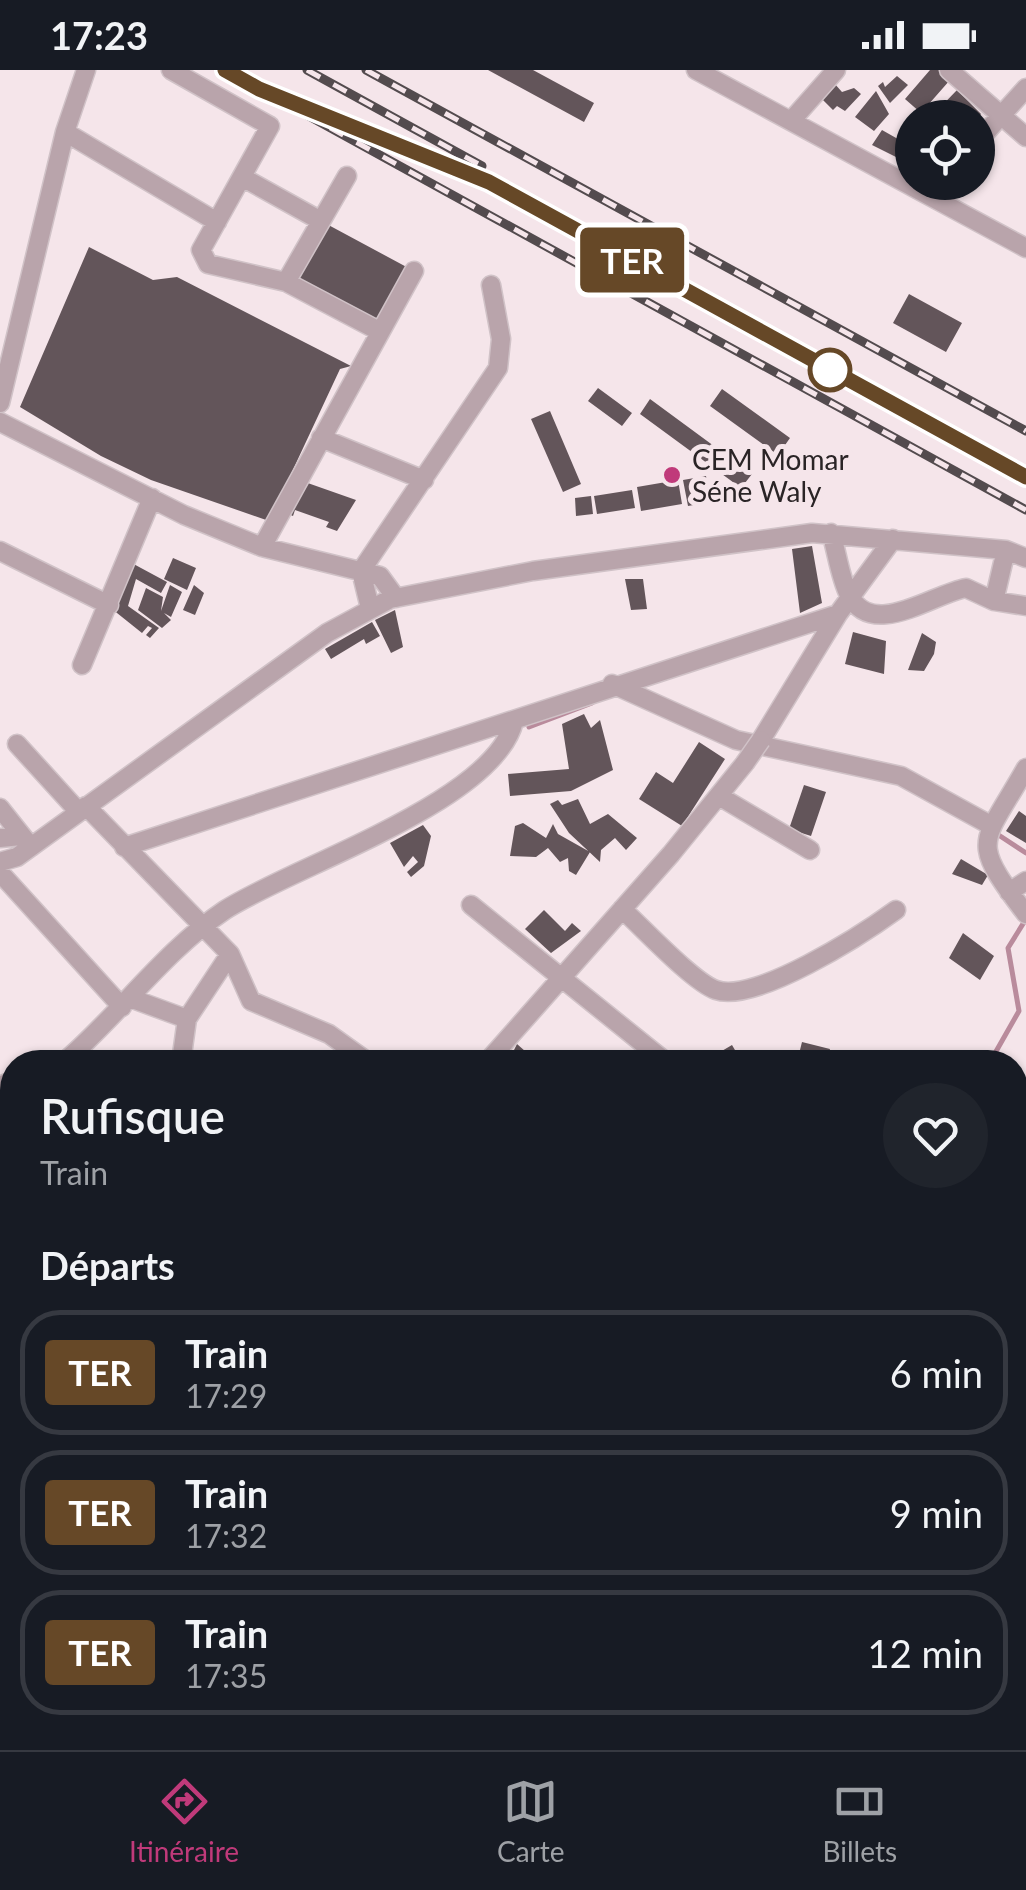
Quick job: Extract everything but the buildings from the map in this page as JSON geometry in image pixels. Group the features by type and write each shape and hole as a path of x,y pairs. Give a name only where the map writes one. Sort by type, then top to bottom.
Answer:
{"street":[{"path":"0,403 65,132 86,70"},
{"path":"171,70 270,126 202,250 208,264 286,282 380,331"},
{"path":"696,70 790,121 895,170"},
{"path":"790,121 836,70"},
{"path":"949,70 1026,137"},
{"path":"995,122 1026,88"},
{"path":"65,132 217,222"},
{"path":"286,282 346,176"},
{"path":"242,178 320,221"},
{"path":"952,200 1026,248"},
{"path":"262,547 414,270"},
{"path":"370,608 361,571 498,368 501,339 491,285"},
{"path":"0,422 152,498 262,547 380,576 396,598"},
{"path":"322,438 424,480"},
{"path":"82,665 152,498"},
{"path":"831,533 850,598 878,617 966,588 994,601 1026,606"},
{"path":"12,860 327,633 396,598 570,565 831,533 1006,550 1026,558"},
{"path":"498,1050 720,796 761,740 838,614 893,539"},
{"path":"994,601 1006,550"},
{"path":"0,551 109,605"},
{"path":"124,847 514,721 612,684 838,614"},
{"path":"612,684 736,740 901,776 992,826"},
{"path":"77,1050 202,927 263,889 368,839 458,788 482,771 511,734 514,721"},
{"path":"17,744 230,954 250,1001 329,1034 351,1050"},
{"path":"1026,768 987,835 989,865 1026,914"},
{"path":"720,796 810,850"},
{"path":"0,808 12,860"},
{"path":"0,838 12,860 126,1003 188,1019"},
{"path":"1010,892 1026,881"},
{"path":"470,905 652,1050"},
{"path":"622,909 705,984 730,992 770,983 856,940 896,910"},
{"path":"182,1050 188,1019 230,954"}],"waterway":[{"path":"529,727 592,703"},
{"path":"994,832 1026,853"},
{"path":"997,1050 1019,1011 1008,948 1026,919"}],"railway":[{"path":"225,70 1026,510"},
{"path":"307,70 482,166"},
{"path":"366,70 1026,431"},
{"path":"352,127 489,182 1026,478"}],"train":[{"name":"TER","path":"225,70 259,89 489,182 1026,477"}],"place":[{"name":"CEM Momar Séne Waly","path":"672,475"}]}
